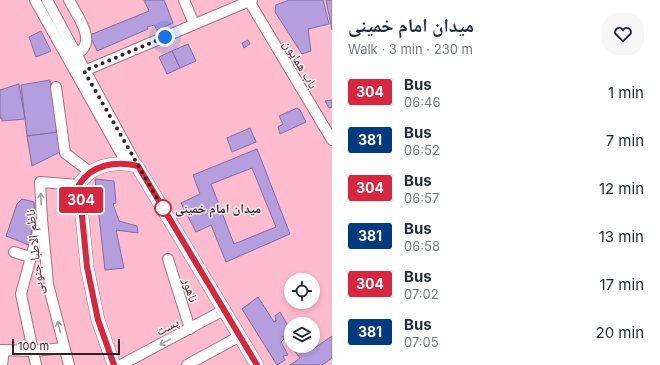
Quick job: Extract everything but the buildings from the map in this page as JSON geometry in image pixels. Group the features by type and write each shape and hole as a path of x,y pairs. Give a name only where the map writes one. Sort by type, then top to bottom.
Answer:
{"main road":[{"path":"114,365 98,320 87,267 79,185 90,172 104,166 134,165 257,365"}],"street":[{"path":"35,0 134,165"},
{"path":"47,0 134,165"},
{"path":"69,0 87,37 87,44 83,51 76,54"},
{"path":"184,0 194,24"},
{"path":"84,71 250,1"},
{"name":"باب همایون","path":"250,1 332,140"},
{"path":"56,87 65,153 90,172"},
{"name":"ناظم الاطبا جنوبی","path":"69,365 48,284 40,182 79,185"},
{"path":"36,365 21,294 30,257 42,219"},
{"path":"14,252 30,257"},
{"name":"ناهور","path":"168,259 190,329"},
{"name":"پست","path":"121,365 224,310"},
{"path":"187,365 240,336"},
{"path":"2,365 2,350 33,351 64,348"}],"bus line":[{"name":"304","path":"114,365 98,320 87,267 79,185 87,174 95,169 112,164 129,164 138,166 257,365"}],"place":[{"name":"میدان امام خمینی","path":"163,208"}],"route":[{"path":"163,208 165,212 136,164 84,71 165,37"}]}
